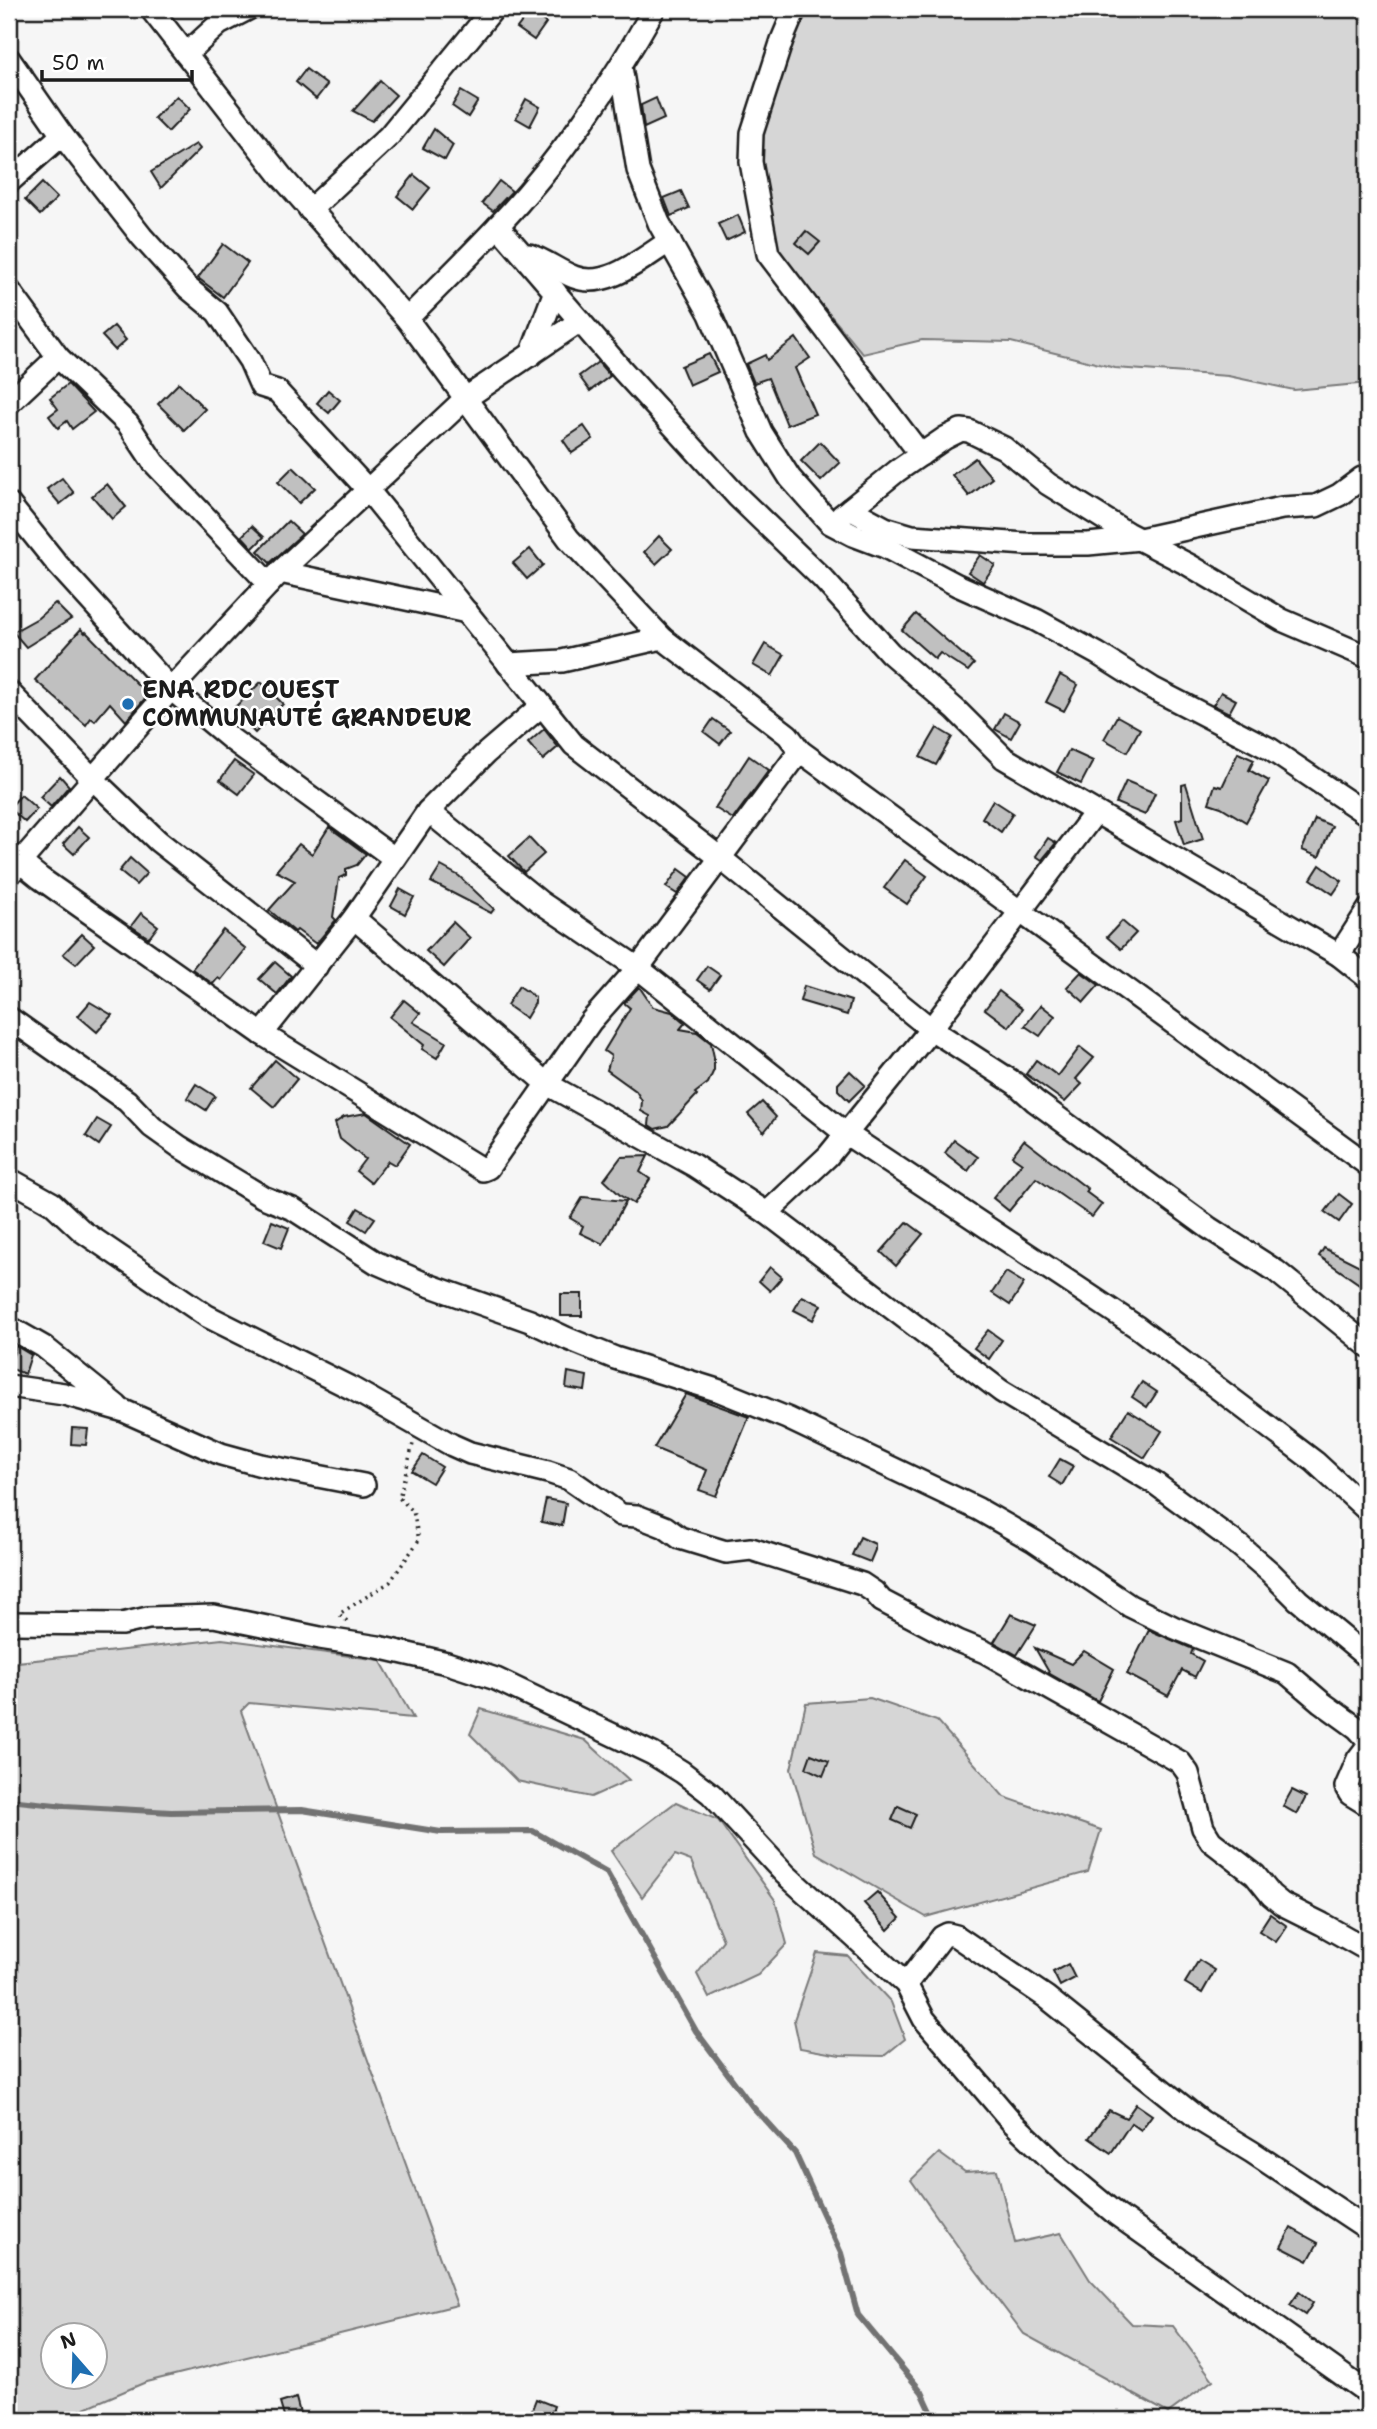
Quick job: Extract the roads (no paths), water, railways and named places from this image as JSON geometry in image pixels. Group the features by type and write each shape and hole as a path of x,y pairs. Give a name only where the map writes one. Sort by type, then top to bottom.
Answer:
{"street":[{"path":"151,9 310,211 407,319 569,539 662,638 788,735 800,751 1368,1166"},
{"path":"186,54 219,24 248,9"},
{"path":"310,211 389,136 493,9"},
{"path":"407,319 498,226 535,183 621,67 654,9"},
{"path":"795,9 782,40 752,133 751,162 768,254 921,455"},
{"path":"9,60 62,135 142,237 188,288 217,312 250,361 261,386 277,391 368,489 541,706 586,755 719,857 931,1029 1016,1084 1035,1101 1209,1228 1276,1271 1368,1346"},
{"path":"621,67 638,170 659,223 722,338 761,432 790,478 830,523 886,547 957,586 1037,620 1152,688 1270,749 1368,815"},
{"path":"12,178 62,135"},
{"path":"498,226 672,427 738,497 823,579 890,653 956,710 1004,758 1339,955 1368,978"},
{"path":"523,254 539,258 572,277 589,280 619,272 670,241"},
{"path":"9,290 58,357 128,424 154,463 275,578 467,612"},
{"path":"531,355 555,291"},
{"path":"580,321 466,398 368,489 275,578 13,863 40,878 262,1034 484,1170 591,1021 638,968 800,751"},
{"path":"9,403 58,357"},
{"path":"830,523 921,455 961,430 976,434 1004,448 1048,484 1282,621 1368,657"},
{"path":"850,509 885,528 912,536 1026,544 1088,544 1139,539 1282,508 1325,503 1368,476"},
{"path":"9,504 58,565 171,689 231,738 394,858"},
{"path":"508,664 562,661 662,638"},
{"path":"9,692 93,779 158,841 317,966"},
{"path":"262,1034 354,918 428,811 485,754 541,706"},
{"path":"428,811 540,902 638,968 845,1133 1137,1327 1315,1462 1368,1511"},
{"path":"767,1213 828,1156 1021,914 1095,813"},
{"path":"9,889 40,878"},
{"path":"1339,955 1368,910"},
{"path":"354,918 547,1084 693,1165 767,1213 1001,1391 1156,1484 1270,1572 1298,1600 1368,1658"},
{"path":"9,1018 127,1101 152,1127 180,1147 263,1197 293,1209 377,1263 530,1321 615,1358 720,1391 787,1418 966,1503 1034,1541 1130,1606 1173,1627 1287,1673 1357,1728 1368,1740"},
{"path":"9,1179 51,1203 82,1231 207,1316 353,1389 470,1453 569,1479 621,1515 638,1516 665,1527 680,1538 726,1552 751,1549 862,1584 882,1601 958,1641 985,1652 1180,1762 1188,1773 1203,1828 1211,1841 1255,1875 1282,1904 1368,1950"},
{"path":"9,1327 44,1346 124,1411"},
{"path":"9,1386 64,1394 124,1411 221,1454 261,1465 364,1485"},
{"path":"9,1623 122,1624 148,1618 214,1616 378,1647 447,1663 496,1679 653,1754 711,1794 785,1874 906,1984 924,2019 1012,2122 1082,2188 1368,2393"},
{"path":"1368,1746 1346,1787 1350,1794 1368,1805"},
{"path":"906,1984 942,1937 948,1934 956,1936 1046,1997 1201,2121 1368,2230"}],"waterway":[{"path":"9,1800 171,1812 302,1810 441,1832 533,1831 607,1873 696,2031 752,2106 795,2153 841,2253 858,2315 922,2392 935,2420"}],"place":[{"name":"ENA RDC OUEST COMMUNAUTÉ GRANDEUR","path":"128,704"}]}
